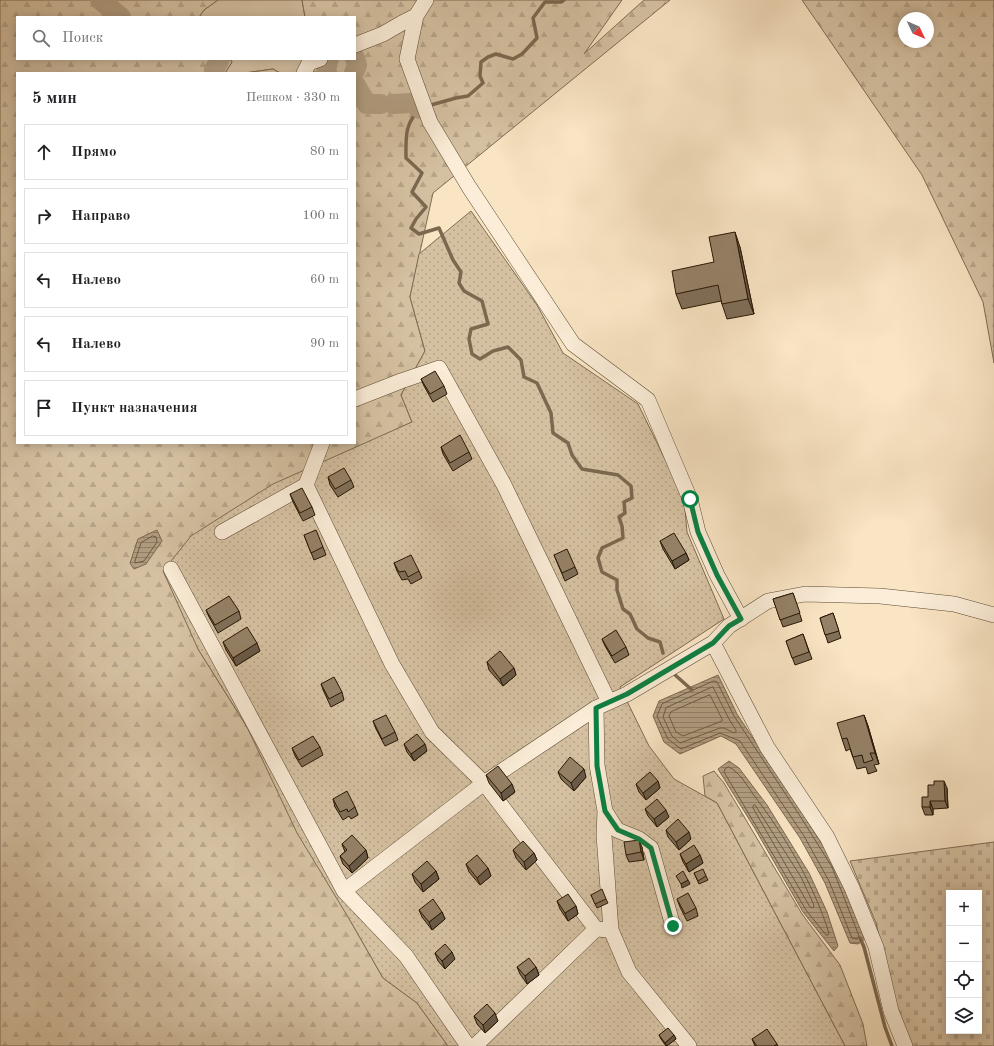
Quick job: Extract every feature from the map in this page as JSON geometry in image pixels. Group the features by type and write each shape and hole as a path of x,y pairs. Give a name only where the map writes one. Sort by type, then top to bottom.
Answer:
{"street":[{"path":"426,0 416,16 407,59 430,122 468,187 573,344 648,400 690,499 698,532 717,575 741,619"},
{"path":"356,45 383,34 416,16"},
{"path":"304,72 308,63 317,60"},
{"path":"356,400 439,368 504,485 603,705 597,766 605,811 604,835 612,930 629,972 689,1046"},
{"path":"222,532 306,486 322,444"},
{"path":"306,486 392,664 432,732 484,783 596,929"},
{"path":"171,569 344,891 406,956 468,1046"},
{"path":"344,891 484,783 603,705 627,694 713,643 729,626 768,601 805,594 880,596 954,604 994,615"},
{"path":"713,643 767,747 827,837 852,888 876,947 891,1011 905,1046"},
{"path":"605,811 618,830 639,839 651,848 673,926"},
{"path":"475,1046 596,929 612,930"}],"green space":[{"path":"0,0 218,0 204,10 200,16 16,16 16,60 231,60 232,62 226,72 16,72 16,444 356,444 356,72 319,72 315,60 356,60 356,16 305,16 302,0 622,0 584,54 644,0 670,0 433,193 410,297 425,351 401,395 412,422 353,450 198,649 247,727 351,922 383,978 417,1003 448,1046 0,1046"},
{"path":"218,0 302,0 305,16 200,16 204,10"},
{"path":"802,0 994,0 994,363 983,302 922,175"},
{"path":"231,60 315,60 319,72 278,72 273,69 252,72 226,72 232,62"},
{"path":"273,69 278,72 252,72"},
{"path":"471,211 537,305 563,353 638,404 684,498 687,532 724,619 620,687 649,746 674,779 717,803 845,1046 448,1046 417,1003 383,978 297,833 247,727 198,649 163,571 191,536 273,484 412,422 401,395 425,351 410,297 419,254"},
{"path":"714,771 724,783 802,914 840,965 863,1024 867,1046 845,1046 717,803 705,796 703,776"},
{"path":"994,842 994,1046 911,1046 905,1034 891,986 876,923 850,861"}],"water":[{"path":"157,530 162,541 146,564 134,569 130,563 138,539"},
{"path":"718,675 737,714 835,865 865,939 858,944 850,943 825,883 800,838 736,744 721,736 680,754 664,742 653,716 659,701"},
{"path":"729,761 739,768 767,805 809,873 827,912 838,946 834,951 803,912 754,827 718,769"}],"building":[{"path":"735,232 748,299 722,304 718,285 676,294 672,271 714,262 709,237"},
{"path":"435,371 444,386 430,394 421,379"},
{"path":"460,435 469,452 450,463 441,447"},
{"path":"344,468 351,480 335,489 328,477"},
{"path":"302,488 312,507 300,513 290,494"},
{"path":"316,530 323,547 311,553 304,535"},
{"path":"674,533 686,553 672,561 660,541"},
{"path":"567,549 575,567 562,573 554,555"},
{"path":"411,555 419,571 408,577 405,571 399,572 394,563"},
{"path":"793,593 800,613 780,620 773,599"},
{"path":"229,596 239,611 215,625 206,610"},
{"path":"833,613 839,631 825,635 820,618"},
{"path":"247,627 257,643 233,658 223,642"},
{"path":"616,630 626,647 612,656 602,639"},
{"path":"803,634 809,652 792,658 786,641"},
{"path":"500,651 514,668 500,679 487,662"},
{"path":"334,677 342,692 329,699 321,684"},
{"path":"386,715 395,732 382,739 373,721"},
{"path":"864,715 875,753 870,753 873,760 864,763 862,755 853,757 847,738 842,739 837,723"},
{"path":"417,734 425,744 411,754 404,744"},
{"path":"313,736 320,747 299,760 292,748"},
{"path":"570,757 584,769 571,783 558,772"},
{"path":"498,766 512,784 501,793 486,775"},
{"path":"650,772 658,781 643,793 636,784"},
{"path":"934,781 944,781 945,801 930,801 930,807 922,807 922,797 928,797 928,785 934,785"},
{"path":"347,791 355,807 348,812 347,809 340,812 333,799"},
{"path":"657,799 666,810 654,819 645,809"},
{"path":"678,819 689,832 676,842 666,830"},
{"path":"352,835 366,850 349,866 340,856 347,850 342,844"},
{"path":"639,840 641,852 626,855 624,842"},
{"path":"523,841 534,853 524,862 513,850"},
{"path":"694,845 700,855 686,864 680,854"},
{"path":"477,855 488,868 477,878 466,864"},
{"path":"427,861 436,871 421,884 412,874"},
{"path":"703,869 706,876 698,881 694,873"},
{"path":"683,871 688,880 681,884 676,876"},
{"path":"602,889 606,899 595,904 591,895"},
{"path":"688,893 696,908 685,914 677,899"},
{"path":"568,894 576,906 565,913 557,901"},
{"path":"433,899 442,912 429,922 419,910"},
{"path":"445,944 452,952 442,961 435,953"},
{"path":"529,958 536,967 525,976 517,967"},
{"path":"487,1004 495,1013 483,1025 474,1016"},
{"path":"668,1028 674,1035 665,1043 659,1035"},
{"path":"767,1029 777,1044 774,1046 757,1046 752,1039"}],"waterway":[{"path":"100,0 120,16"},
{"path":"431,105 468,96 483,83 480,76 481,62 488,57 496,54 513,59 522,54 537,38 533,18 545,2 561,2 564,0"},
{"path":"215,72 214,70 219,60"},
{"path":"326,60 327,72"},
{"path":"354,72 357,65 356,60"},
{"path":"356,86 367,104 381,104"},
{"path":"393,104 412,103 420,109"},
{"path":"421,109 411,119 407,131 406,158 422,173 412,192 426,207 411,228 419,234 439,228 453,260 461,272 459,283 464,291 482,301 488,324 471,329 469,339 472,354 480,359 493,351 508,347 521,360 524,377 537,383 551,413 553,433 568,443 572,455 582,469 618,475 631,486 632,498 624,502 625,513 619,517 622,526 623,538 602,548 598,558 602,572 617,580 617,590 623,609 630,614 637,629 648,638 660,642 663,653"},
{"path":"674,674 692,690"},
{"path":"860,938 864,947 885,1027 892,1046"}],"route":[{"path":"673,926 651,848 639,839 618,830 605,811 597,766 596,708 627,694 713,643 729,626 741,619 717,575 698,532 690,499"}]}
